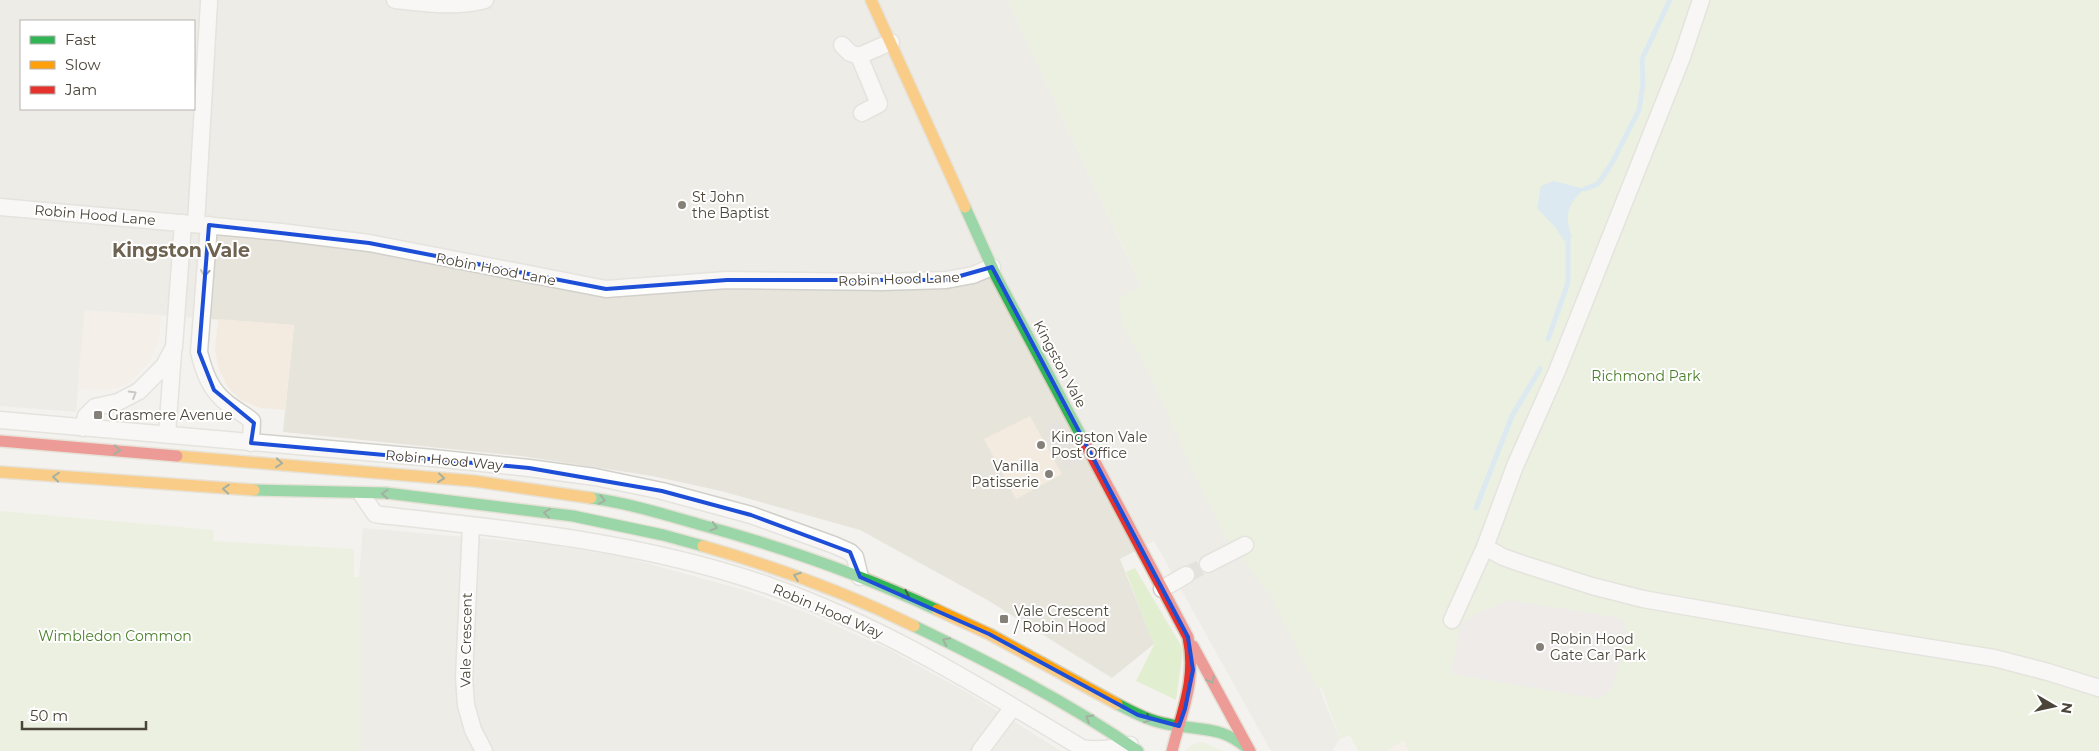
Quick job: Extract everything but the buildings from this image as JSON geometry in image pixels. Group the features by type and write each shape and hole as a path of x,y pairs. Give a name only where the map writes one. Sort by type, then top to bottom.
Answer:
{"main road":[{"name":"Kingston Vale","path":"871,0 992,267 1188,637 1193,658 1192,683 1172,751"},
{"name":"Robin Hood Way","path":"0,441 474,481 601,499 755,539 860,577 900,593 989,634 1138,714 1161,723 1179,726"},
{"name":"Robin Hood Way","path":"0,472 275,492 362,495 386,493 573,516 663,535 756,561 848,596 936,635 1067,704 1134,748"},
{"path":"1188,637 1250,751"},
{"path":"1179,726 1220,730 1238,740 1250,751"}],"street":[{"path":"395,0 447,5 469,4 485,0"},
{"path":"1452,620 1485,547 1512,474 1557,371 1682,57 1701,0"},
{"path":"209,1 196,224 199,352 203,370 214,390 227,404 252,421 252,439"},
{"path":"842,45 850,53 859,56 891,42"},
{"path":"859,56 879,104 862,113"},
{"name":"Robin Hood Lane","path":"0,207 196,224 369,243 606,289 727,280 882,282 946,280 973,275 992,267"},
{"path":"167,430 174,347 196,224"},
{"path":"83,428 86,416 95,407 118,402 139,391 164,366 174,347"},
{"name":"Robin Hood Way","path":"0,420 83,428 167,430 529,468 596,477 662,491 750,515 850,552 855,557 860,577"},
{"name":"Robin Hood Way","path":"362,495 375,514 570,538 661,554 766,585 828,609 908,646 983,687 1086,750 1134,748"},
{"name":"Vale Crescent","path":"471,525 464,677 466,705 473,730 484,751"},
{"path":"1208,564 1244,545"},
{"path":"1485,547 1503,557 1520,563 1592,586 1643,599 1994,658 2099,688"},
{"path":"1162,589 1186,575"},
{"path":"980,751 1014,707"}],"highlighted area":[{"path":"209,225 369,243 606,289 727,280 946,280 992,267 1188,637 1193,670 1185,709 1179,726 1138,715 989,634 860,577 850,552 751,515 662,491 529,468 251,443 254,423 214,390 199,352"}],"shaded area":[{"path":"0,0 1008,0 1291,608 1323,698 1340,739 1332,751 1271,751 1154,541 1120,559 1154,644 1112,678 989,601 860,530 721,491 652,476 521,456 283,432 294,325 85,310 76,412 0,406"},
{"path":"85,310 161,316 159,342 151,359 126,385 109,390 77,389"},
{"path":"218,319 294,325 285,410 260,408 241,400 227,386 218,367 215,349"},
{"path":"1030,416 1062,474 1016,499 984,439"},
{"path":"1059,419 1082,462 1066,469 1045,427"},
{"path":"363,528 544,544 624,557 744,590 807,613 888,649 970,694 1061,751 360,751 359,577"},
{"name":"Robin Hood Gate Car Park","path":"1509,600 1622,618 1628,634 1611,691 1599,699 1451,674 1460,624 1473,615"},
{"path":"1404,740 1409,751 1386,751"}],"green space":[{"name":"Richmond Park","path":"1008,0 2099,0 2099,751 1409,751 1404,740 1386,751 1358,751 1350,735 1340,739 1322,689 1316,686 1269,593 1228,540 1197,479 1148,369 1123,326 1119,298 1142,287"},
{"name":"Wimbledon Common","path":"0,511 214,530 213,541 354,549 354,577 359,577 360,751 0,751"},
{"path":"1135,568 1183,649 1176,700 1136,681 1154,645 1126,572"},
{"path":"1203,742 1223,751 1185,751 1193,744"}],"water":[{"path":"1554,181 1585,189 1571,205 1568,223 1572,238 1564,241 1555,227 1537,208 1541,186"}],"waterway":[{"path":"1585,189 1598,184 1612,163 1639,110 1643,84 1642,59 1670,0"},
{"path":"1548,339 1568,283 1568,240"},
{"path":"1476,508 1512,416 1540,369"}],"tunnel":[{"path":"1186,575 1208,564"}],"traffic: fast":[{"path":"965,207 996,276 1085,443"},
{"path":"254,490 386,493 573,516 663,535 703,546"},
{"path":"591,498 658,513 789,551 879,584 937,610"},
{"path":"914,626 1029,684 1084,716 1138,751"},
{"path":"1117,704 1160,723 1221,733 1240,743 1250,751"}],"traffic: slow":[{"path":"871,0 965,207"},
{"path":"177,456 474,481 591,498"},
{"path":"0,472 254,490"},
{"path":"703,546 811,582 914,626"},
{"path":"937,610 989,634 1117,704"}],"traffic: jam":[{"path":"0,441 177,456"},
{"path":"1085,443 1188,637 1191,667 1190,681 1172,751"},
{"path":"1193,646 1250,751"}],"place":[{"name":"St John the Baptist","path":"682,205"},
{"name":"Grasmere Avenue","path":"98,415"},
{"name":"Kingston Vale Post Office","path":"1041,445"},
{"name":"Vanilla Patisserie","path":"1049,474"},
{"name":"Vale Crescent / Robin Hood","path":"1004,619"},
{"name":"Robin Hood Gate Car Park","path":"1540,647"}],"district":[{"name":"Kingston Vale","path":"181,250"}]}
